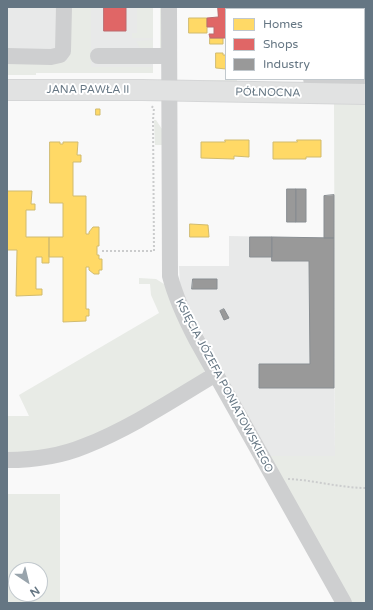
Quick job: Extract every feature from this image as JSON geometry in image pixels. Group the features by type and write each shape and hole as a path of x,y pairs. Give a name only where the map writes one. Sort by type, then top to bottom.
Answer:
{"main road":[{"name":"JANA PAWŁA II","path":"7,90 170,91"},
{"name":"PÓŁNOCNA","path":"170,91 366,94"}],"street":[{"path":"7,56 51,57 60,55 63,51 64,7"},
{"name":"KSIĘCIA JÓZEFA PONIATOWSKIEGO","path":"169,7 170,276 176,299 273,478 344,603"},
{"path":"98,56 170,56"},
{"path":"7,460 25,460 53,456 84,447 137,420 216,374"}],"path":[{"path":"102,251 154,252 154,108 148,104"},
{"path":"273,478 307,480 350,488 366,488"}],"shaded area":[{"path":"7,7 137,7 137,33 153,33 153,73 7,73"},
{"path":"67,7 91,7 91,67 153,67 153,73 36,73 36,75 7,75 7,62 67,61"},
{"path":"137,7 153,7 153,38 132,38 132,33 137,33"},
{"path":"160,7 164,7 162,47 160,50"},
{"path":"153,40 153,51 140,48 136,41"},
{"path":"237,80 237,84 197,81"},
{"path":"334,100 366,101 366,603 352,603 270,456 335,456"},
{"path":"154,120 156,120 164,132 163,145 155,145"},
{"path":"229,236 334,238 335,456 270,456 184,299 180,286 179,266 229,266"},
{"path":"139,278 156,279 164,284 206,368 202,376 90,439 53,450 7,455 7,416 29,416 19,395 159,313 151,295 150,284 139,284"},
{"path":"7,494 60,494 60,603 7,603"}],"building: Homes":[{"path":"189,18 207,18 207,33 189,33"},
{"path":"365,18 366,18 365,33"},
{"path":"210,38 223,38 223,44 210,44"},
{"path":"216,53 223,53 223,55 225,55 225,69 216,68"},
{"path":"96,109 100,109 100,115 96,115"},
{"path":"225,140 249,140 249,157 234,156 234,159 201,158 201,142 225,142"},
{"path":"297,140 321,140 321,157 306,157 306,159 273,159 273,142 297,142"},
{"path":"50,142 60,142 60,144 63,144 63,142 78,142 77,155 81,155 81,162 73,162 73,196 86,196 86,234 89,234 93,227 99,227 99,246 97,246 97,255 99,255 99,259 102,259 102,270 99,270 99,274 94,274 89,270 89,267 86,267 86,309 89,309 89,316 86,316 86,321 63,322 63,257 49,257 49,237 63,237 63,203 50,203"},
{"path":"7,191 32,191 31,204 35,204 35,210 26,210 26,237 49,237 49,263 42,263 42,257 36,257 36,289 42,289 42,295 16,296 17,250 7,250"},
{"path":"190,224 208,225 209,237 190,237"}],"building: Shops":[{"path":"104,7 126,7 126,31 104,31"},
{"path":"218,7 229,7 225,8 225,38 210,38 209,34 214,34 214,27 207,27 207,18 218,17"}],"building: Industry":[{"path":"287,189 296,189 296,222 287,222"},
{"path":"296,189 306,189 306,222 296,222"},
{"path":"334,195 334,238 324,238 324,196"},
{"path":"250,237 272,237 272,257 250,257"},
{"path":"272,237 334,238 334,388 259,388 259,364 310,364 309,261 272,261"},
{"path":"193,279 217,279 217,289 192,289"},
{"path":"224,309 229,318 224,320 220,311"}]}
